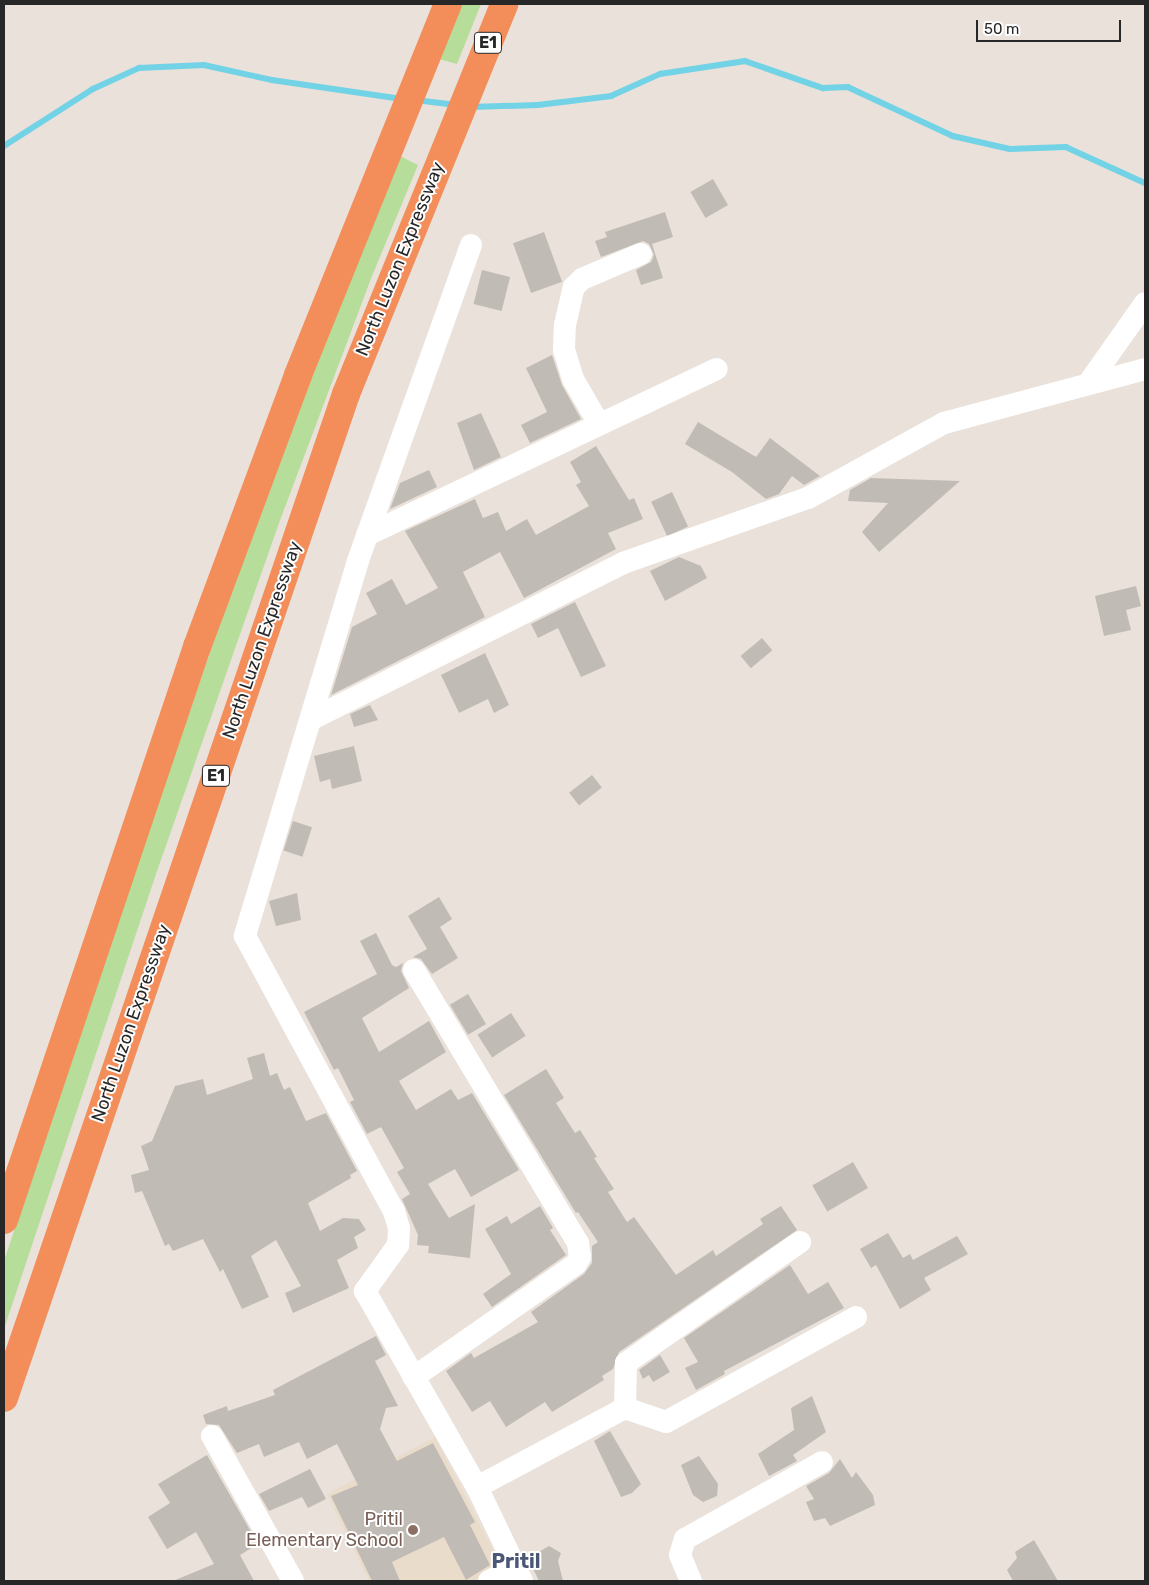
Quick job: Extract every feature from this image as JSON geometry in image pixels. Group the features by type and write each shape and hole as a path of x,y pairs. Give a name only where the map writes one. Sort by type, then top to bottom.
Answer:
{"highway":[{"path":"4,1220 197,647 298,374 448,4"},
{"name":"North Luzon Expressway","path":"4,1398 346,394 504,4"},
{"path":"476,73 516,4"}],"street":[{"path":"471,245 368,535 245,936 394,1211 400,1228 398,1245 365,1291 478,1488 518,1574 489,1581"},
{"path":"599,424 573,379 564,350 565,325 574,288 582,279 642,254"},
{"path":"1090,381 1145,303"},
{"path":"368,535 717,368"},
{"path":"312,719 623,563 808,498 944,423 1090,381 1145,369"},
{"path":"414,970 578,1243 580,1257 576,1264 414,1377"},
{"path":"625,1408 626,1363 800,1242"},
{"path":"478,1488 625,1408 666,1422 856,1317"},
{"path":"212,1436 293,1581"},
{"path":"691,1581 680,1555 686,1539 822,1462"}],"shaded area":[{"name":"Pritil Elementary School","path":"435,1437 501,1566 474,1581 369,1581 327,1494"}],"green space":[{"path":"461,4 481,4 457,64 439,59"},
{"path":"398,155 418,165 372,276 279,523 156,874 4,1329 4,1261 137,863 258,514"}],"building":[{"path":"713,179 728,205 705,218 690,192"},
{"path":"665,212 673,237 652,244 663,278 641,285 636,270 651,262 654,255 649,244 643,241 601,257 595,241 607,237 605,232"},
{"path":"544,232 562,282 531,293 513,243"},
{"path":"482,270 510,277 502,311 474,304"},
{"path":"552,355 562,385 581,419 530,443 521,425 547,412 526,368"},
{"path":"481,413 501,457 474,470 457,423"},
{"path":"698,422 756,457 770,438 820,476 804,485 792,476 779,494 766,499 732,472 685,444"},
{"path":"596,446 629,500 634,498 643,519 608,533 616,549 524,598 500,552 463,572 485,617 331,695 352,627 377,614 366,593 392,579 406,605 438,588 405,531 475,499 483,518 498,512 506,531 527,519 536,535 589,506 576,485 581,482 570,462"},
{"path":"429,470 437,487 390,509 400,483"},
{"path":"871,478 960,481 879,552 862,532 888,503 848,501 850,490"},
{"path":"672,492 688,526 667,536 651,502"},
{"path":"679,557 701,566 707,578 665,601 650,571"},
{"path":"1136,586 1141,606 1126,610 1131,630 1104,636 1095,596"},
{"path":"575,602 606,666 581,677 558,628 538,638 531,624"},
{"path":"762,638 772,650 751,668 741,656"},
{"path":"485,653 509,705 494,713 488,699 459,713 441,675"},
{"path":"370,705 378,720 354,727 350,714"},
{"path":"354,746 362,781 332,789 330,779 320,782 314,756"},
{"path":"592,775 602,788 579,805 569,793"},
{"path":"293,821 312,827 302,857 283,850"},
{"path":"297,893 301,920 276,926 269,901"},
{"path":"439,897 452,919 440,927 458,958 432,974 421,959 413,957 427,949 408,916"},
{"path":"376,933 392,965 396,967 403,963 401,971 409,988 362,1018 379,1052 429,1021 446,1052 399,1081 416,1110 451,1089 458,1100 472,1093 519,1170 471,1197 455,1169 428,1184 449,1218 475,1204 470,1258 428,1253 429,1246 417,1245 418,1235 402,1199 410,1194 397,1172 404,1168 381,1127 367,1134 350,1102 354,1100 338,1068 334,1070 304,1012 377,974 360,941"},
{"path":"468,994 486,1024 468,1035 450,1005"},
{"path":"511,1013 526,1036 492,1057 477,1035"},
{"path":"264,1053 270,1076 277,1073 284,1090 290,1087 306,1121 326,1113 357,1171 350,1175 351,1178 308,1203 320,1231 343,1218 359,1219 366,1230 354,1237 358,1248 337,1260 349,1288 293,1313 285,1293 301,1286 276,1240 251,1256 269,1297 242,1309 223,1269 220,1272 203,1239 173,1251 169,1244 165,1246 142,1191 135,1193 131,1175 149,1170 141,1146 152,1141 175,1086 203,1079 207,1095 253,1079 247,1058"},
{"path":"546,1069 564,1098 556,1103 575,1133 580,1130 597,1157 594,1158 614,1189 608,1192 627,1222 634,1217 676,1275 713,1250 716,1256 763,1224 760,1219 781,1206 797,1230 619,1352 613,1369 602,1376 604,1380 552,1412 545,1402 506,1427 490,1401 472,1412 446,1371 471,1353 474,1358 538,1322 531,1312 584,1274 592,1263 592,1246 598,1242 578,1212 576,1213 504,1095"},
{"path":"853,1162 868,1188 827,1211 812,1186"},
{"path":"540,1206 553,1228 550,1230 566,1255 492,1307 483,1294 511,1274 485,1229 507,1216 511,1224"},
{"path":"888,1233 903,1258 910,1254 913,1260 957,1236 968,1254 924,1278 931,1290 900,1309 876,1265 871,1268 860,1249"},
{"path":"790,1265 808,1294 828,1282 844,1308 724,1371 725,1374 696,1390 685,1368 698,1362 684,1338"},
{"path":"376,1336 386,1355 375,1361 398,1406 386,1408 380,1429 397,1461 433,1443 475,1522 470,1525 490,1565 466,1580 444,1537 392,1562 400,1581 372,1581 331,1496 358,1485 337,1444 307,1459 299,1442 264,1457 259,1444 237,1453 219,1425 206,1424 203,1415 227,1406 228,1411 275,1395 273,1390"},
{"path":"660,1355 670,1372 653,1382 649,1375 643,1379 639,1370"},
{"path":"812,1396 826,1432 793,1455 797,1461 769,1476 758,1454 794,1430 791,1408"},
{"path":"610,1431 641,1484 632,1493 621,1497 594,1441"},
{"path":"207,1455 258,1544 240,1555 254,1581 173,1581 214,1564 196,1532 167,1549 148,1517 170,1503 158,1484"},
{"path":"699,1456 718,1484 717,1496 703,1502 693,1495 681,1465"},
{"path":"840,1459 852,1478 856,1472 873,1495 875,1505 830,1526 825,1518 814,1521 806,1502 814,1499 806,1486 829,1473"},
{"path":"310,1469 326,1499 308,1508 302,1497 269,1511 259,1494"},
{"path":"1034,1540 1058,1581 1013,1581 1007,1570 1017,1558 1015,1552"},
{"path":"549,1546 561,1553 558,1561 563,1581 539,1581 528,1558"}],"waterway":[{"path":"471,107 538,105 611,96 660,74 745,61 823,88 848,87 953,136 1010,149 1066,147 1145,183"},
{"path":"4,146 93,89 139,68 204,65 272,80 402,99"},
{"path":"416,100 454,105"}],"place":[{"name":"Pritil Elementary School","path":"413,1530"}],"district":[{"name":"Pritil","path":"516,1561"}]}
